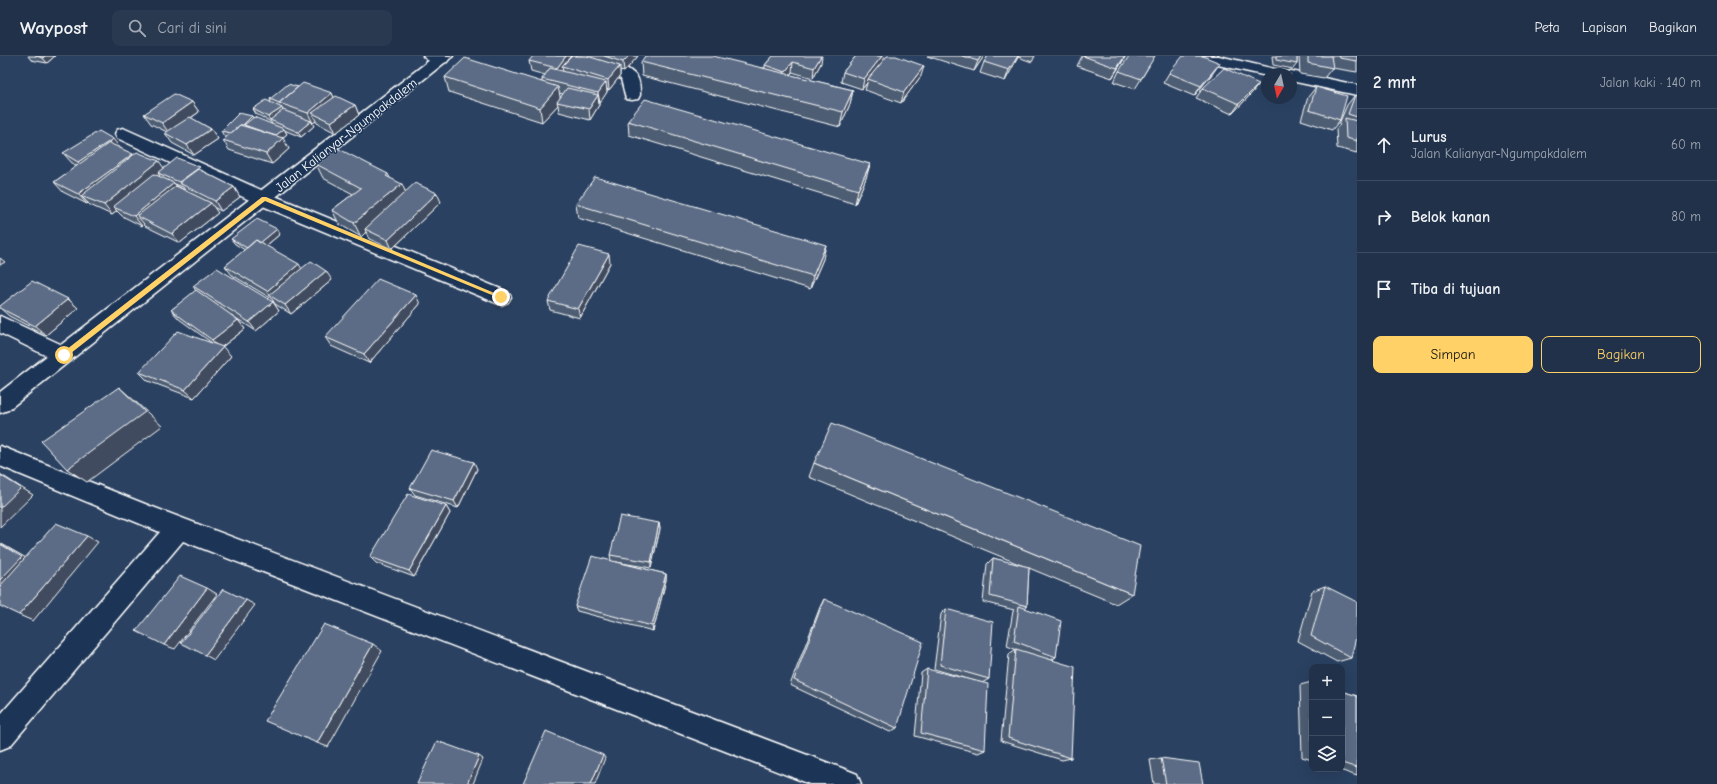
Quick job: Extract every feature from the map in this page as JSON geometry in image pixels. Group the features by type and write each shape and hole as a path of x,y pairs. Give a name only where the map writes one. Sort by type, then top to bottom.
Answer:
{"street":[{"path":"565,56 610,68 627,76 631,80 632,95"},
{"path":"1197,56 1261,70"},
{"name":"Jalan Kalianyar-Ngumpakdalem","path":"0,404 264,199 439,57"},
{"path":"1297,77 1357,90"},
{"path":"123,134 264,199 501,297"},
{"path":"0,324 64,355"},
{"path":"0,456 179,528 847,784"},
{"path":"0,736 179,528"}],"building":[{"path":"533,56 566,56 557,68 529,61"},
{"path":"572,56 587,56 620,66 608,80 562,66"},
{"path":"604,56 629,56 623,62"},
{"path":"645,56 713,56 853,90 843,112 641,62"},
{"path":"773,56 821,56 814,68 793,62 785,72 765,65"},
{"path":"856,56 882,56 864,79 843,72"},
{"path":"887,56 896,56 924,66 904,92 868,79"},
{"path":"962,56 981,56 978,61"},
{"path":"988,56 1018,56 1009,70 984,62"},
{"path":"1083,56 1125,56 1117,68"},
{"path":"1129,56 1155,56 1141,79 1119,71"},
{"path":"1183,56 1203,56 1220,63 1201,86 1169,73"},
{"path":"1276,56 1297,56 1297,64 1276,60"},
{"path":"1308,56 1331,56 1333,68 1308,63"},
{"path":"1338,56 1357,56 1357,61 1339,58"},
{"path":"465,58 558,87 540,108 445,77"},
{"path":"550,68 606,82 598,93 542,79"},
{"path":"1224,68 1259,84 1239,104 1203,88"},
{"path":"303,83 332,93 308,113 279,103"},
{"path":"288,84 298,87 279,103 270,99"},
{"path":"1316,87 1347,96 1340,120 1309,110"},
{"path":"567,88 598,95 589,109 557,102"},
{"path":"174,94 192,102 162,123 144,114"},
{"path":"1355,95 1357,96 1357,117 1348,114"},
{"path":"336,96 355,105 331,122 312,113"},
{"path":"645,99 870,164 858,190 628,121"},
{"path":"266,100 282,108 268,117 253,109"},
{"path":"283,110 311,121 298,132 270,120"},
{"path":"239,113 252,116 243,125 240,125 231,133 221,131"},
{"path":"190,117 211,129 187,145 165,133"},
{"path":"254,117 284,129 275,136 244,125"},
{"path":"1345,118 1357,121 1357,141 1346,138"},
{"path":"240,125 283,138 266,154 223,140"},
{"path":"99,131 113,139 78,162 63,153"},
{"path":"109,143 133,154 78,194 54,182"},
{"path":"337,148 388,174 386,176 402,184 354,223 332,210 361,188 316,164"},
{"path":"137,152 159,161 104,205 81,196"},
{"path":"177,158 200,167 179,182 158,173"},
{"path":"198,169 234,187 215,201 179,183"},
{"path":"154,174 174,183 134,216 113,207"},
{"path":"595,177 826,245 813,276 576,204"},
{"path":"415,183 437,193 388,240 365,229"},
{"path":"176,186 211,203 172,234 137,216"},
{"path":"257,219 277,229 260,243 256,240 247,248 231,239"},
{"path":"256,240 299,264 267,291 225,266"},
{"path":"579,246 609,254 578,309 548,301"},
{"path":"311,261 326,271 285,305 269,295"},
{"path":"217,268 273,302 249,322 193,286"},
{"path":"378,279 416,295 364,354 325,337"},
{"path":"32,281 68,299 35,326 0,308 0,306"},
{"path":"196,290 238,320 212,340 171,310"},
{"path":"178,331 223,347 185,390 139,372"},
{"path":"119,387 145,412 67,469 41,441"},
{"path":"832,423 1140,546 1132,594 814,463"},
{"path":"431,450 474,462 454,501 410,488"},
{"path":"0,475 21,488 0,508"},
{"path":"408,494 446,506 409,571 370,557"},
{"path":"620,516 659,523 651,562 610,555"},
{"path":"56,523 87,536 19,615 0,606 0,586"},
{"path":"0,544 22,557 0,580"},
{"path":"592,556 666,574 652,626 575,606"},
{"path":"993,558 1029,567 1027,606 990,596"},
{"path":"180,576 207,588 164,645 136,631"},
{"path":"1325,586 1357,602 1357,633 1351,658 1311,636"},
{"path":"223,589 246,600 205,655 181,643"},
{"path":"824,599 923,642 897,728 794,680"},
{"path":"1019,606 1061,621 1056,657 1014,641"},
{"path":"946,609 993,622 989,679 940,665"},
{"path":"324,624 373,644 317,743 265,721"},
{"path":"1016,649 1075,667 1071,758 1008,738"},
{"path":"927,669 988,684 985,750 921,733"},
{"path":"1345,692 1357,696 1357,768 1345,764"},
{"path":"546,731 603,755 591,784 523,784"},
{"path":"437,741 479,756 467,784 417,784"},
{"path":"1161,758 1199,763 1203,784 1166,784"}],"route":[{"path":"64,355 264,199 501,297"}]}
